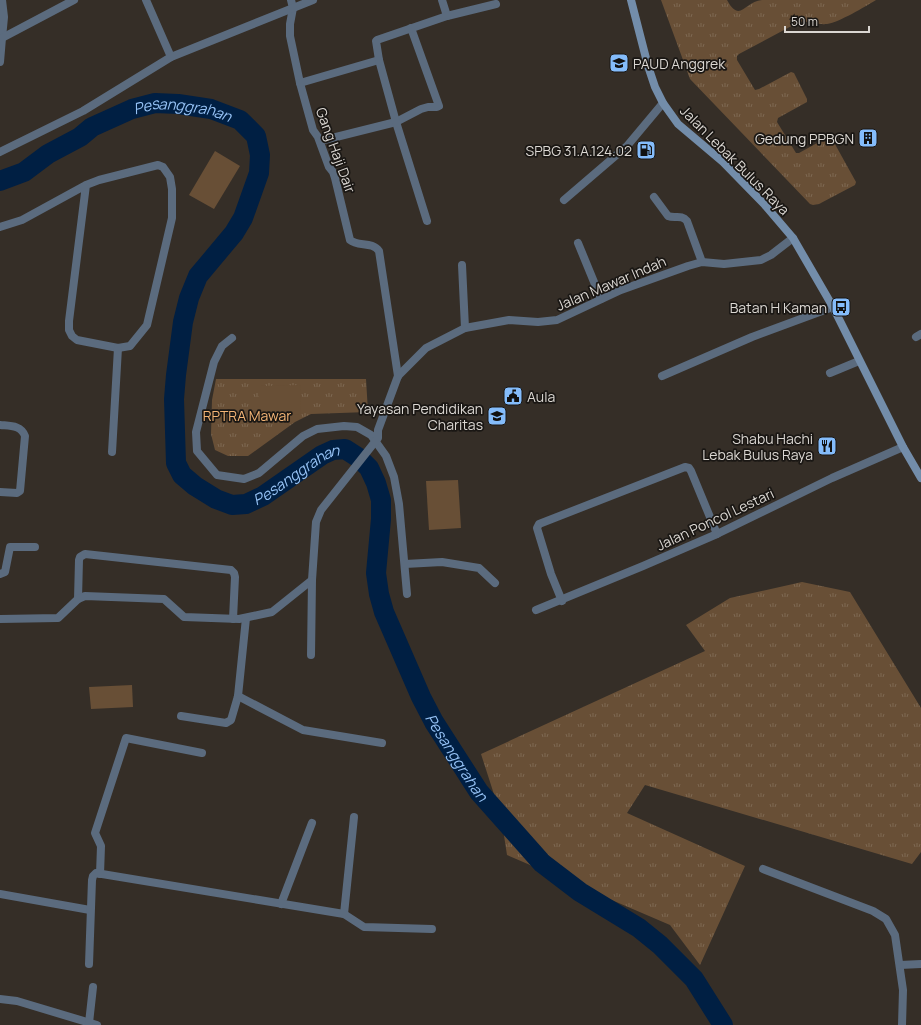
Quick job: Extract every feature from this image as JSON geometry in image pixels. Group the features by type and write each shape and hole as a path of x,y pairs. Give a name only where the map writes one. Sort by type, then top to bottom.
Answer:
{"main road":[{"name":"Jalan Lebak Bulus Raya","path":"631,0 648,66 655,87 663,103 678,124 723,162 764,204 793,238 832,307 903,447 921,478"}],"street":[{"path":"0,62 4,17 2,0"},
{"path":"1,38 74,0"},
{"path":"146,0 171,57"},
{"path":"0,152 83,111 171,57 292,4 313,0"},
{"path":"442,0 447,16"},
{"name":"Gang Haji Dair","path":"292,4 290,36 300,83 313,130 320,141 329,167 335,178 350,240 353,242 374,246 379,251 398,376"},
{"path":"427,221 396,122 375,43 377,40 447,16 496,4"},
{"path":"320,141 396,122 421,109 439,106 411,28"},
{"path":"300,83 379,60"},
{"path":"564,200 627,146 663,103"},
{"path":"0,227 22,220 86,185 99,180 158,165 163,167 170,177 172,189 172,218 146,325 130,346 118,348 77,340 72,336 69,330 86,185"},
{"path":"654,197 668,216 681,216 687,220 702,262"},
{"name":"Jalan Mawar Indah","path":"372,445 378,438 378,430 398,376 426,348 465,328 509,320 538,322 557,320 601,299 650,279 702,262 724,264 762,260 793,238"},
{"path":"578,243 601,299"},
{"path":"462,265 465,328"},
{"path":"662,376 752,337 832,307"},
{"path":"232,338 222,346 214,362 196,432 197,451 217,475 244,479 259,473 303,436 317,429 344,426 357,428 371,436 372,445 321,510 316,522 312,580 311,655"},
{"path":"112,452 118,348"},
{"path":"830,373 859,361"},
{"path":"0,425 19,428 25,436 20,491 0,492"},
{"path":"372,445 386,456 394,477 400,504 408,594"},
{"name":"Jalan Poncol Lestari","path":"536,610 717,534 832,478 903,447"},
{"path":"562,600 551,574 537,528 539,524 685,467 689,468 691,471 717,534"},
{"path":"0,574 5,572 10,547 35,547"},
{"path":"78,599 79,560 80,557 85,554 231,570 235,577 233,619"},
{"path":"405,564 442,562 479,568 495,583"},
{"path":"0,618 58,618 78,599 85,596 164,599 184,617 233,619 246,618 272,612 312,580"},
{"path":"182,716 226,723 231,720 238,696 246,618"},
{"path":"238,696 303,730 382,743"},
{"path":"100,874 101,846 95,833 126,738 202,753"},
{"path":"344,914 354,817"},
{"path":"281,904 312,823"},
{"path":"763,869 873,911 886,919 895,935 900,965 903,990 902,1025"},
{"path":"89,964 92,880 96,873 344,914 364,927 432,929"},
{"path":"0,894 90,910"},
{"path":"900,965 921,964"},
{"path":"0,999 17,1001 93,1024 93,987"}],"green space":[{"path":"661,0 727,0 732,7 739,11 756,1 762,0 876,0 852,14 832,23 823,24 799,22 737,56 737,60 755,90 791,72 794,73 807,99 807,102 778,118 777,122 796,153 799,153 828,137 831,137 856,182 855,185 819,204 810,204 690,79"},
{"path":"215,151 240,166 214,209 189,195"},
{"name":"RPTRA Mawar","path":"216,379 366,379 368,412 311,414 295,422 248,456 228,456 215,450 211,434 212,400"},
{"path":"300,385 301,414 259,415 259,386"},
{"path":"458,480 461,528 429,530 426,481"},
{"path":"802,582 850,592 921,708 921,852 912,864 645,785 627,813 745,866 700,965 670,925 507,855 501,816 481,754 705,651 686,625 730,598"},
{"path":"132,685 133,707 91,709 89,687"}],"waterway":[{"name":"Pesanggrahan","path":"0,181 24,172 48,154 80,137 92,127 132,109 155,103 178,104 211,109 240,120 256,136 260,155 259,173 243,218 234,233 198,276 189,298 183,322 174,399 176,463 182,475 195,486 216,499 232,505 246,504 263,496 322,455 333,450 345,449 359,458 369,468 376,483 381,500 381,519 376,573 379,594 384,612 421,697 434,722 479,792 542,863 580,892 639,928 660,945 694,979 723,1025"}],"place":[{"name":"PAUD Anggrek","path":"619,63"},
{"name":"Gedung PPBGN","path":"868,138"},
{"name":"SPBG 31.A.124.02","path":"646,150"},
{"name":"Batan H Kaman","path":"841,307"},
{"name":"Aula","path":"513,396"},
{"name":"Yayasan Pendidikan Charitas","path":"497,416"},
{"name":"Shabu Hachi Lebak Bulus Raya","path":"827,446"}]}
